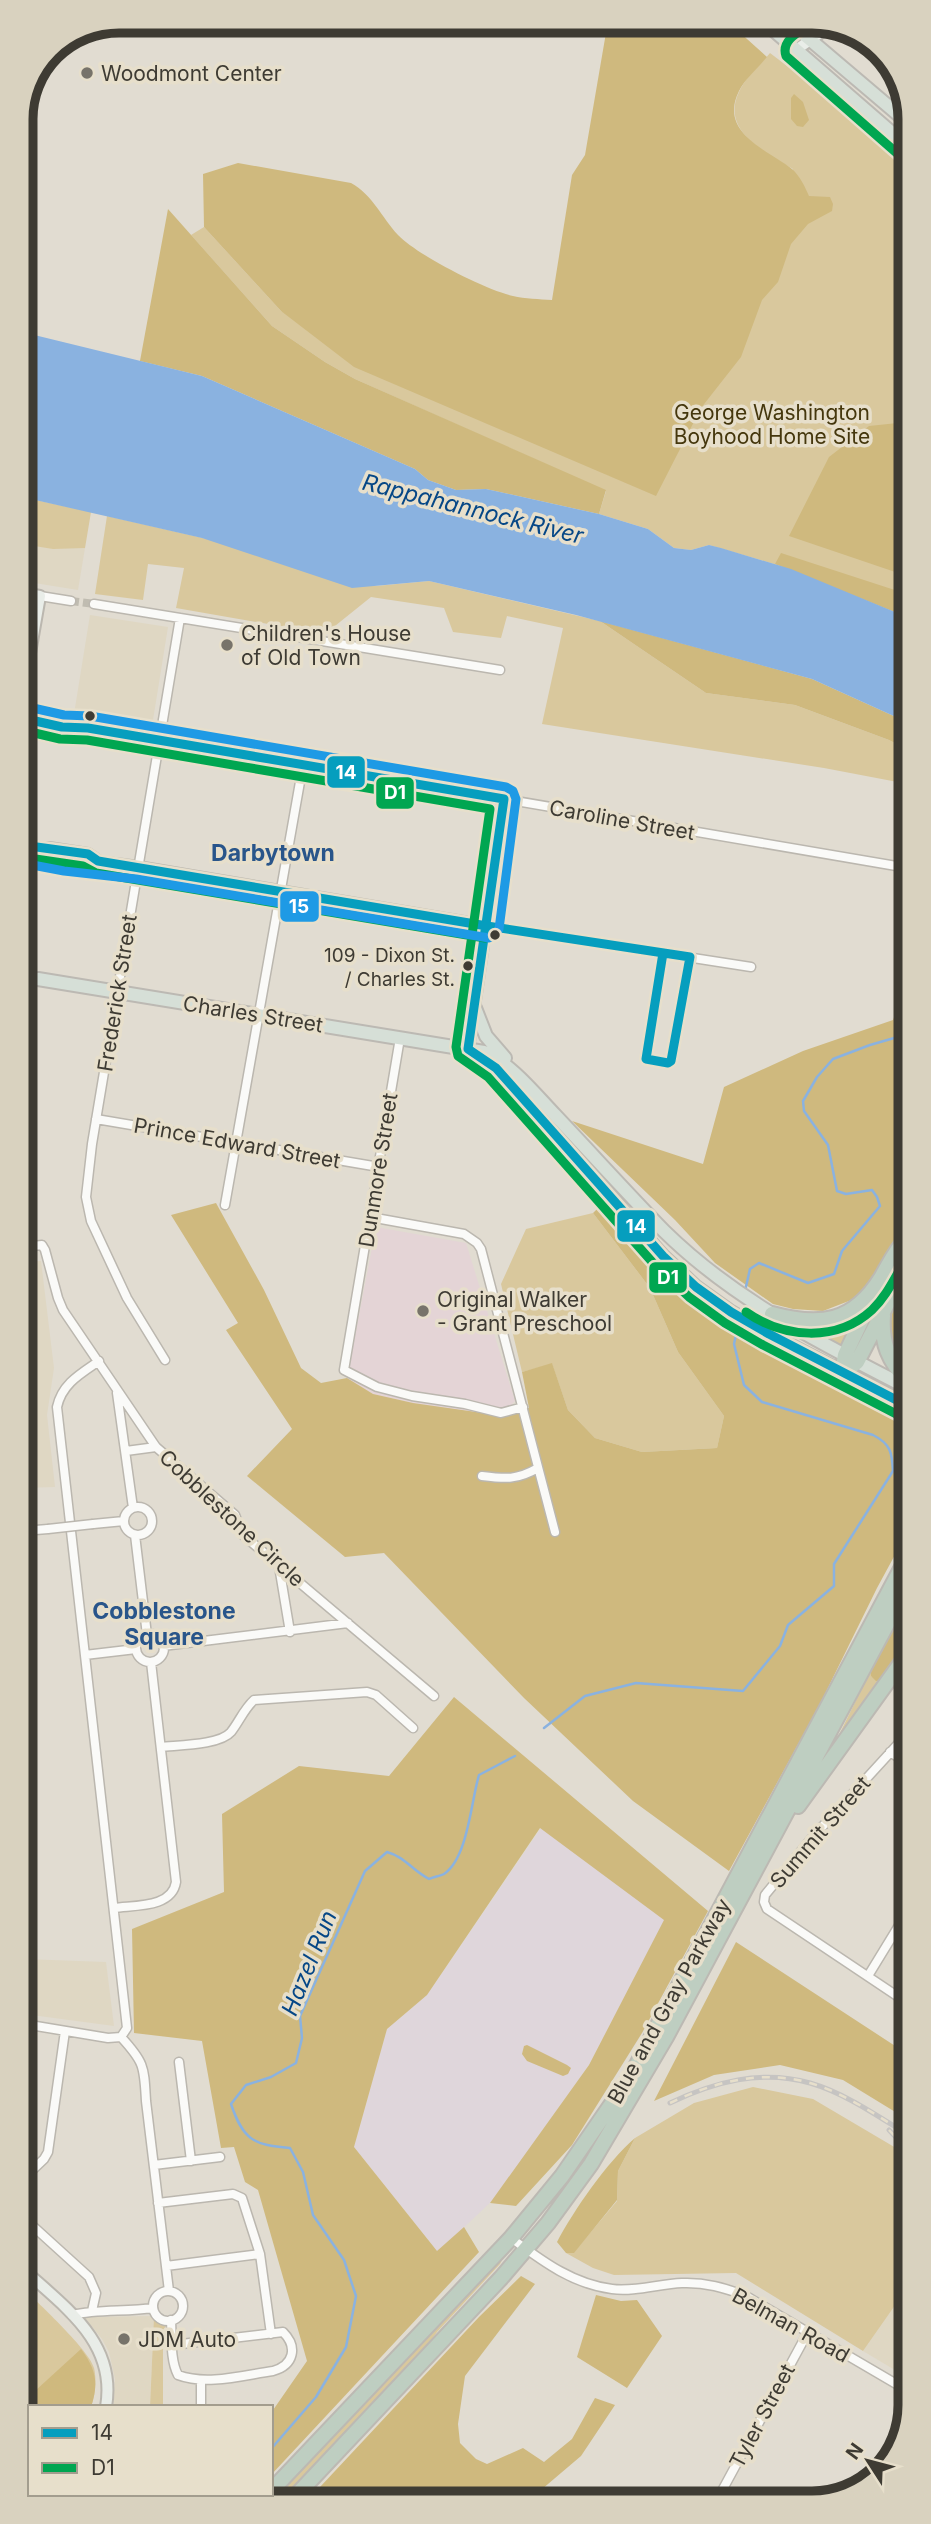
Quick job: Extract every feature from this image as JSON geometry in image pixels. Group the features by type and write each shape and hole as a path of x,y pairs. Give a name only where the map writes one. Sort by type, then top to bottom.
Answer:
{"highway":[{"path":"772,1314 796,1320 833,1319 846,1314 865,1300 898,1250"},
{"path":"851,1358 882,1275"},
{"path":"842,1373 883,1311 898,1283"},
{"path":"883,1311 885,1348 898,1369"},
{"name":"Blue and Gray Parkway","path":"746,1874 898,1576"},
{"name":"Blue and Gray Parkway","path":"273,2490 510,2238 562,2176 631,2076 701,1958 898,1603"},
{"path":"746,1874 898,1667"},
{"name":"Blue and Gray Parkway","path":"300,2491 526,2249 570,2194 610,2133 666,2037 701,1958"}],"main road":[{"path":"777,33 898,138"},
{"path":"802,33 898,115"},
{"name":"Charles Street","path":"38,979 468,1049"},
{"path":"475,1008 486,1036 537,1096 664,1231 714,1275 772,1314 898,1383"},
{"path":"468,1049 496,1058 537,1096"},
{"path":"468,1049 496,1068 663,1256 712,1300 769,1334 898,1401"}],"street":[{"path":"796,50 819,33"},
{"path":"33,595 71,601"},
{"path":"33,636 40,596"},
{"path":"94,604 500,670"},
{"name":"Frederick Street","path":"165,1360 127,1298 90,1221 86,1180 180,618"},
{"path":"33,719 53,722"},
{"name":"Caroline Street","path":"71,725 898,865"},
{"path":"225,1205 303,765"},
{"path":"468,1049 504,799"},
{"path":"48,851 88,854 98,860 138,867 751,967"},
{"name":"Dunmore Street","path":"400,1038 344,1370 377,1387 412,1396 501,1413 523,1407"},
{"name":"Prince Edward Street","path":"96,1119 379,1167"},
{"path":"370,1217 464,1234 477,1242 484,1259 555,1532"},
{"name":"Cobblestone Circle","path":"33,1246 42,1245 64,1310 156,1447 235,1515 243,1535 434,1696"},
{"path":"33,2026 108,2038 125,2034 127,2020 57,1407 66,1385 99,1361"},
{"path":"117,1390 133,1507"},
{"path":"126,1451 156,1447"},
{"path":"482,1475 512,1479 523,1477 538,1468"},
{"path":"135,1535 149,1531 152,1518 144,1507 133,1507 124,1521 128,1530 135,1535 147,1634"},
{"path":"33,1530 124,1521"},
{"path":"279,1566 290,1632"},
{"path":"163,1646 348,1623"},
{"path":"147,1634 156,1636 163,1646"},
{"path":"147,1634 138,1642 136,1649 143,1660 159,1658 163,1646"},
{"path":"85,1655 136,1649"},
{"path":"114,1908 161,1901 171,1895 175,1888 151,1661"},
{"path":"161,1747 222,1740 254,1700 367,1692 376,1695 413,1728"},
{"name":"Summit Street","path":"868,1976 767,1909 764,1902 765,1895 811,1839 898,1744"},
{"path":"890,1752 898,1757"},
{"path":"898,1927 868,1976 898,1996"},
{"path":"33,2169 48,2152 65,2031"},
{"path":"121,2037 141,2058 145,2070 169,2291"},
{"path":"179,2062 191,2161"},
{"path":"154,2165 220,2157"},
{"path":"158,2203 233,2194 242,2198 261,2254 271,2333"},
{"path":"33,2225 89,2277 96,2293 92,2311"},
{"name":"Belman Road","path":"510,2238 568,2276 592,2285 627,2290 692,2283 726,2289 746,2296 898,2385"},
{"path":"166,2266 261,2254"},
{"path":"33,2278 92,2338 104,2362 108,2387 106,2405"},
{"path":"169,2291 178,2295 182,2304 180,2314 171,2320 160,2318 153,2308 154,2299 169,2291"},
{"path":"72,2315 92,2311 153,2308"},
{"path":"171,2320 173,2345 175,2369 178,2375 201,2380 283,2368 289,2364 292,2356 290,2339 283,2332 173,2345"},
{"name":"Tyler Street","path":"722,2491 808,2332"},
{"path":"201,2380 201,2405"}],"shaded area":[{"path":"606,33 740,33 767,57 739,91 734,106 740,129 759,147 792,169 809,196 830,197 833,204 832,211 808,224 791,244 778,282 762,300 741,357 701,408 656,496 354,367 281,311 204,227 203,174 238,163 351,183 371,200 398,235 436,262 513,296 552,300 572,175 585,155"},
{"path":"794,94 803,102 809,120 803,127 797,126 791,119 791,98"},
{"path":"168,209 272,326 355,379 606,490 599,514 486,489 456,490 428,480 415,469 202,376 140,361"},
{"path":"898,423 898,573 789,536 829,457 869,426"},
{"path":"33,541 85,548 78,590 33,583"},
{"path":"781,553 898,591 898,613 775,564"},
{"path":"90,615 168,627 152,726 74,714"},
{"path":"600,621 812,679 898,718 898,745 795,705 706,693"},
{"path":"898,1007 898,1237 868,1286 854,1299 823,1311 793,1309 773,1304 715,1263 675,1220 572,1121 703,1164 724,1087 803,1051 893,1020"},
{"path":"216,1203 264,1290 301,1368 321,1383 347,1378 373,1394 413,1403 490,1414 529,1408 522,1372 552,1363 568,1410 595,1438 642,1452 717,1448 724,1416 678,1352 650,1288 593,1213 602,1204 662,1269 698,1300 757,1338 898,1410 898,1549 820,1704 729,1871 633,1801 524,1698 384,1553 345,1557 247,1476 292,1429 226,1330 238,1323 171,1215"},
{"name":"Original Walker - Grant Preschool","path":"376,1227 466,1243 515,1401 505,1412 490,1414 413,1403 373,1394 347,1378"},
{"path":"33,1261 41,1261 54,1368 47,1415 55,1487 33,1488"},
{"path":"898,1297 898,1355 890,1334 890,1323"},
{"path":"898,1620 898,1659 883,1680 876,1681 871,1676 871,1670"},
{"path":"454,1697 708,1911 642,2033 572,2145 516,2206 490,2203 589,2065 664,1920 540,1828 427,1995 387,2029 354,2147 437,2251 464,2227 479,2252 273,2473 273,2410 307,2361 258,2190 245,2182 234,2147 221,2148 202,2041 134,2033 132,1929 224,1892 222,1814 299,1766 389,1776"},
{"path":"541,1828 665,1920 589,2065 494,2199 438,2252 354,2147 387,2029 427,1995"},
{"path":"736,1942 898,2048 898,2114 843,2080 780,2065 714,2075 654,2101"},
{"path":"33,1959 106,1962 114,2026 33,2015"},
{"path":"527,2045 567,2065 571,2068 568,2074 563,2076 527,2061 522,2054 524,2046"},
{"path":"635,2138 618,2171 617,2200 574,2253 566,2253 557,2242 564,2229 602,2173"},
{"path":"521,2276 535,2284 465,2376 458,2424 460,2443 476,2459 487,2464 523,2448 544,2462 572,2439 595,2398 615,2405 581,2456 540,2491 316,2491 479,2317"},
{"path":"596,2295 621,2301 637,2300 662,2336 627,2388 577,2357"},
{"path":"898,2301 898,2372 863,2351"},
{"path":"154,2316 150,2405 113,2405 115,2379 109,2352 84,2317"},
{"path":"81,2349 95,2376 92,2405 33,2405 33,2393"}],"green space":[{"name":"George Washington Boyhood Home Site","path":"770,53 791,69 795,64 898,150 898,613 791,569 709,545 691,550 674,548 648,529 599,514 606,491 355,379 272,326 191,235 204,227 281,311 610,476 793,169 759,148 741,129 735,106 739,92"},
{"path":"33,499 91,512 85,548 53,549 33,546"},
{"path":"107,516 203,538 376,586 429,581 600,621 706,693 795,705 898,745 898,782 542,724 563,628 507,616 501,638 453,632 444,608 371,597 325,634 176,608 184,568 148,564 143,600 95,594"},
{"path":"593,1213 650,1288 678,1352 724,1416 717,1448 642,1452 595,1438 568,1410 552,1364 522,1372 501,1284 526,1229"},
{"path":"862,1309 842,1348 795,1324"},
{"path":"871,1670 871,1676 883,1680 835,1743"},
{"path":"753,2087 813,2099 898,2151 898,2301 863,2351 736,2273 614,2275 593,2268 566,2253 574,2252 617,2201 618,2171 635,2138 694,2103"},
{"path":"505,2254 500,2264 437,2332 422,2354 292,2491 278,2491"},
{"path":"33,2298 90,2360 94,2368 91,2405 33,2405"},
{"path":"154,2316 166,2326 163,2330 163,2405 150,2405"}],"water":[{"name":"Rappahannock River","path":"33,335 202,376 415,469 428,480 456,490 486,489 599,514 648,529 674,548 691,550 709,545 721,548 791,569 898,613 898,718 812,679 576,615 429,581 352,588 202,538 33,500"}],"waterway":[{"name":"Hazel Run","path":"745,1291 750,1269 759,1263 808,1283 834,1274 842,1251 880,1206 872,1190 846,1194 837,1191 828,1145 804,1111 803,1101 817,1077 833,1059 898,1037"},
{"name":"Hazel Run","path":"544,1728 585,1696 636,1683 743,1691 780,1646 788,1625 834,1586 834,1564 893,1471 889,1450 884,1442 873,1435 762,1402 744,1385 734,1344 737,1330"},
{"name":"Hazel Run","path":"273,2447 316,2397 346,2347 356,2296 344,2260 313,2215 303,2172 290,2148 266,2145 251,2138 240,2125 231,2104 246,2085 271,2077 296,2063 302,2038 300,2016 365,1871 387,1852 399,1857 429,1879 444,1874 452,1866 464,1842 479,1775 515,1756"}],"tunnel":[{"path":"71,601 94,604"},
{"path":"53,718 72,721"},
{"path":"52,726 71,730"},
{"path":"33,853 48,855"},
{"path":"33,978 38,979"}],"railway":[{"path":"670,2103 704,2089 738,2080 774,2077 792,2079 836,2093 898,2128"},
{"path":"889,2130 898,2139"}],"transit line":[{"name":"D1","path":"798,33 786,45 786,56 898,154"},
{"name":"15","path":"33,708 506,787 513,791 516,799 499,929 489,938 136,879 33,865"},
{"name":"14","path":"33,720 504,799 468,1049 496,1068 663,1256 696,1287 769,1334 898,1401"},
{"name":"D1","path":"33,733 490,809 456,1047 458,1056 488,1077 654,1264 689,1297 725,1323 763,1345 898,1415"},
{"name":"14","path":"33,846 88,854 98,861 690,957 671,1061 668,1063 646,1059 663,953"},
{"name":"D1","path":"33,859 83,866 96,873 485,938"},
{"name":"D1","path":"746,1312 761,1321 793,1331 826,1332 842,1328 858,1321 872,1310 898,1273"}],"place":[{"name":"Woodmont Center","path":"87,73"},
{"name":"Children's House of Old Town","path":"227,645"},
{"name":"109 - Dixon St. / Charles St.","path":"468,966"},
{"name":"Original Walker - Grant Preschool","path":"423,1311"},
{"name":"JDM Auto","path":"124,2339"}],"district":[{"name":"Darbytown","path":"273,853"},
{"name":"Cobblestone Square","path":"164,1624"}]}
